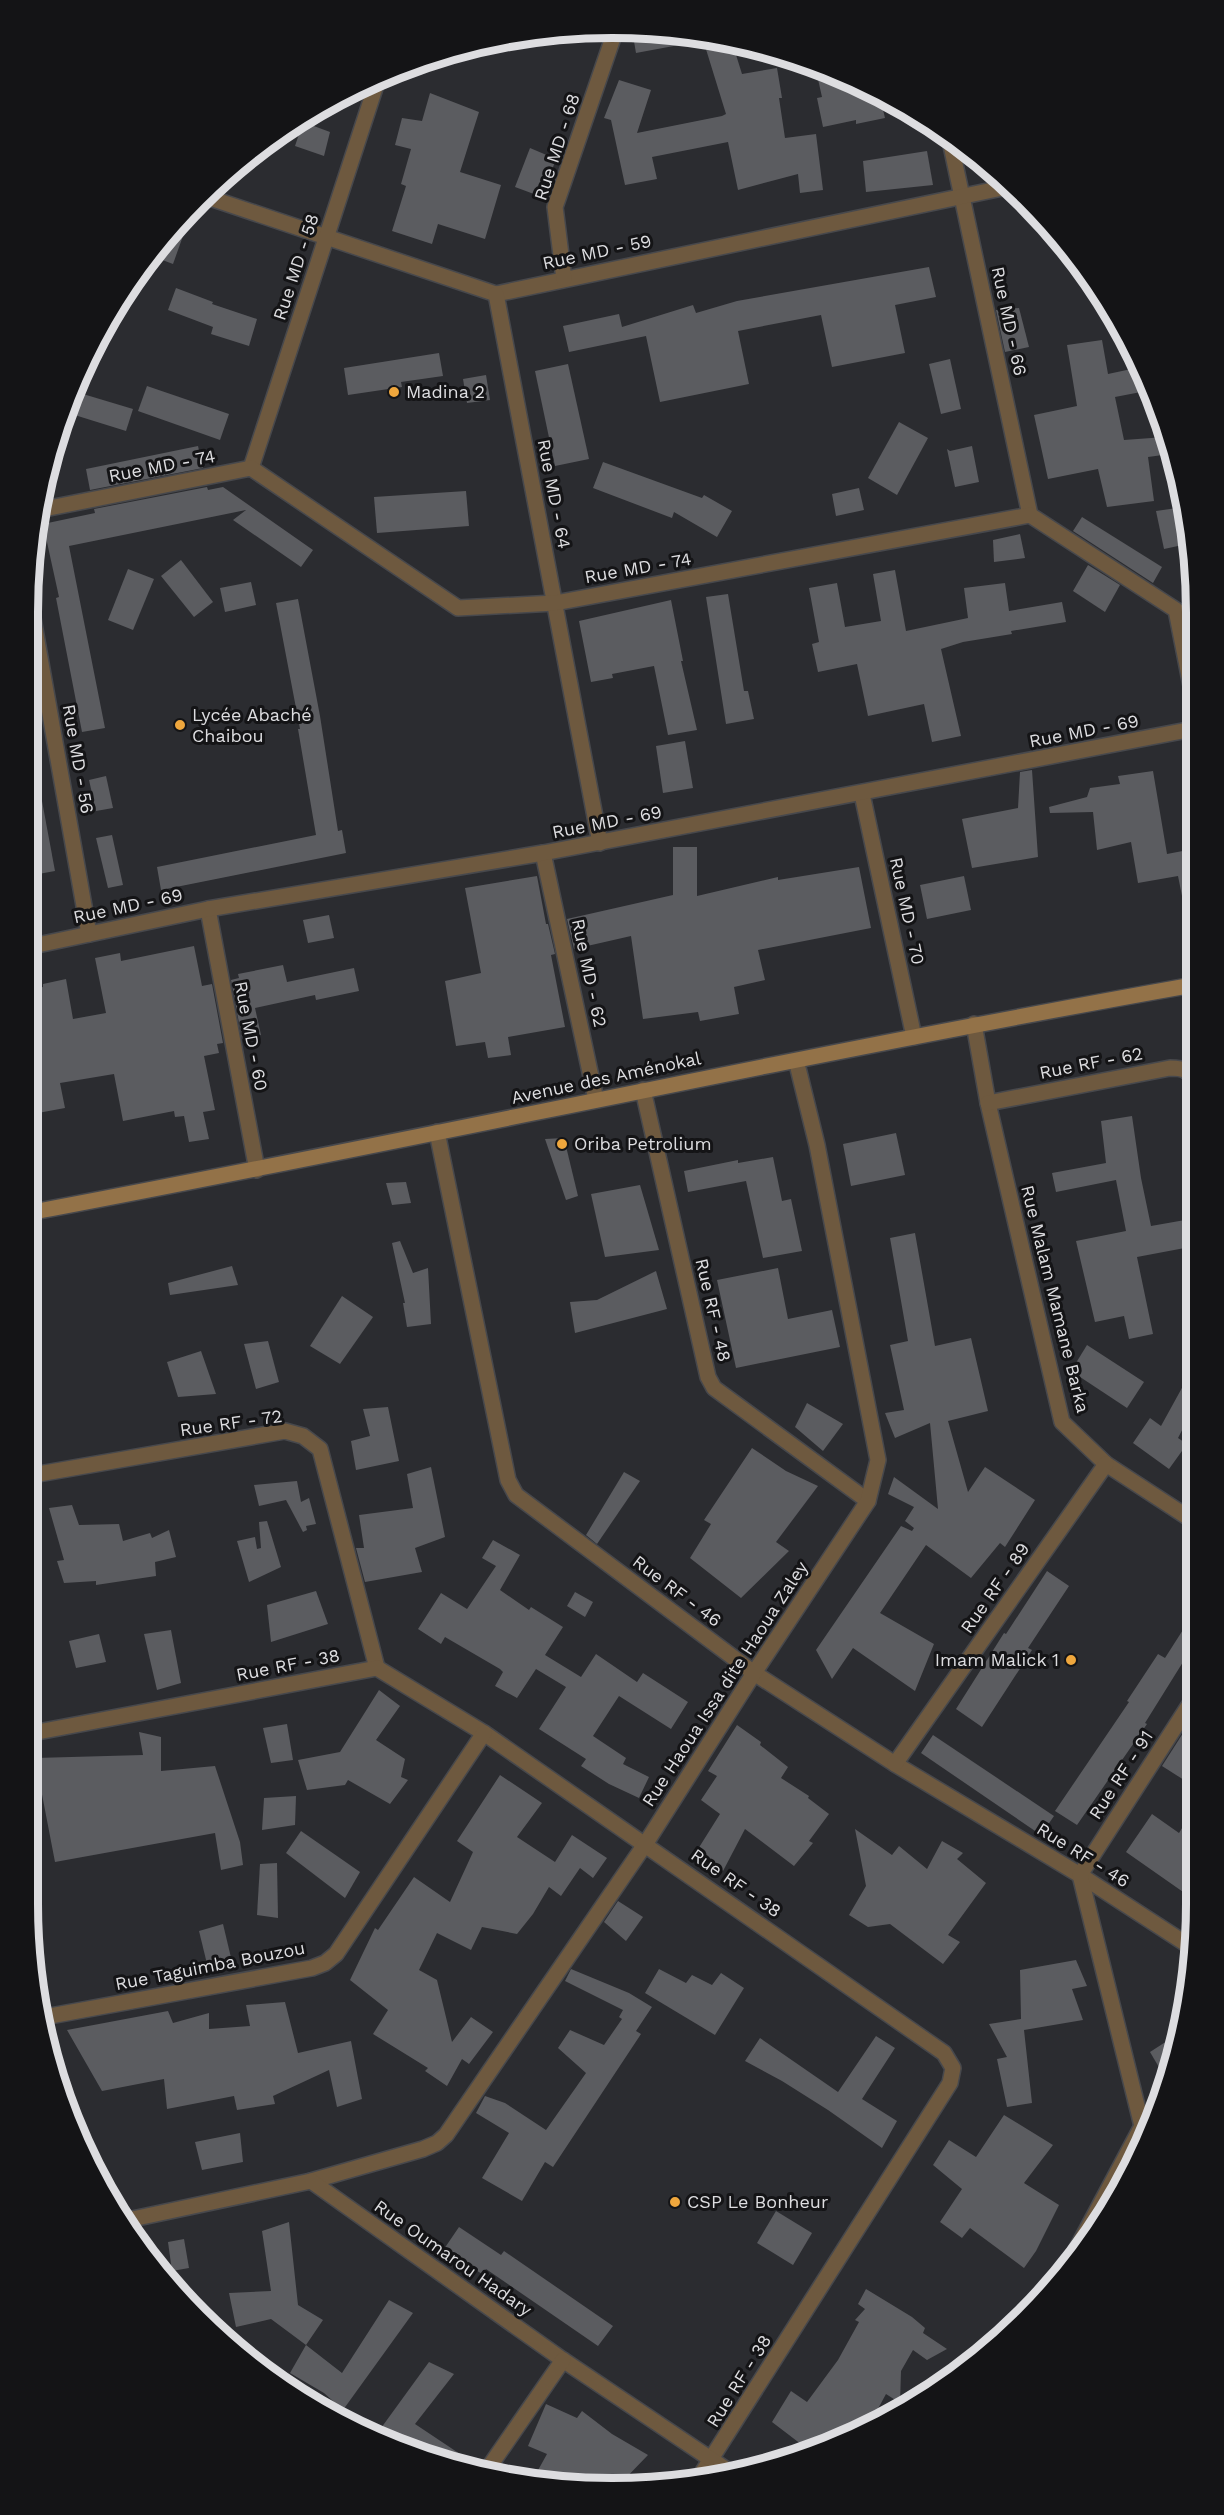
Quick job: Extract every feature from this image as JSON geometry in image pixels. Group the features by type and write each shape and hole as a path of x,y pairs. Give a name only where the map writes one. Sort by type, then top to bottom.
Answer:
{"main road":[{"name":"Avenue des Aménokal","path":"38,1211 257,1170 643,1089 974,1024 1186,986"}],"street":[{"name":"Rue MD - 68","path":"564,279 555,207 613,38"},
{"name":"Rue MD - 58","path":"251,468 375,89"},
{"name":"Rue MD - 66","path":"952,149 1030,515"},
{"name":"Rue MD - 59","path":"496,294 999,188"},
{"path":"213,199 496,294"},
{"name":"Rue MD - 64","path":"496,294 600,843"},
{"name":"Rue MD - 74","path":"47,508 251,468 458,608 555,603 1030,515"},
{"path":"1030,515 1176,610 1186,661"},
{"name":"Rue MD - 56","path":"38,646 89,934"},
{"name":"Rue MD - 69","path":"38,946 208,909 600,843 1186,730"},
{"name":"Rue MD - 70","path":"862,794 914,1037"},
{"name":"Rue MD - 62","path":"543,853 596,1100"},
{"name":"Rue MD - 60","path":"208,909 257,1170"},
{"name":"Rue Malam Mamane Barka","path":"974,1024 988,1103 1062,1422 1106,1464 1186,1516"},
{"name":"Rue Haoua Issa dite Haoua Zaley","path":"311,2181 423,2149 437,2143 446,2135 646,1843 868,1500 878,1460 817,1145 798,1068"},
{"name":"Rue RF - 62","path":"988,1103 1170,1068 1186,1070"},
{"name":"Rue RF - 48","path":"643,1089 708,1377 714,1388 868,1500"},
{"name":"Rue RF - 46","path":"437,1132 508,1479 516,1495 754,1673 895,1764 1080,1875 1185,1943"},
{"name":"Rue RF - 72","path":"38,1474 285,1431 303,1436 320,1449 377,1668"},
{"name":"Rue RF - 89","path":"895,1764 1106,1464"},
{"name":"Rue RF - 38","path":"38,1732 377,1668 484,1733 646,1843 944,2053 953,2068 950,2083 705,2470"},
{"name":"Rue RF - 91","path":"1080,1875 1186,1715"},
{"name":"Rue Taguimba Bouzou","path":"49,2016 312,1968 325,1963 336,1953 484,1733"},
{"path":"1080,1875 1146,2115"},
{"path":"132,2219 311,2181"},
{"name":"Rue Oumarou Hadary","path":"311,2181 563,2360 722,2466"},
{"path":"491,2464 563,2360"}],"building":[{"path":"633,39 691,43 636,53"},
{"path":"705,46 735,51 742,74 777,68 785,138 816,134 823,190 800,193 798,174 738,190 728,142 652,157 657,179 625,185 611,120 604,118 619,80 651,90 637,133 722,116 726,114"},
{"path":"817,75 882,105 885,118 856,124 856,120 823,127 817,98 822,97"},
{"path":"430,93 479,112 460,172 501,185 485,239 438,224 432,244 392,231 406,186 401,184 411,149 395,145 402,118 422,121"},
{"path":"309,124 330,132 324,156 295,146 301,129"},
{"path":"530,148 556,159 542,197 515,187"},
{"path":"927,151 933,185 866,192 863,161"},
{"path":"186,226 173,264 159,259"},
{"path":"929,267 936,297 895,305 905,353 832,367 821,315 738,331 749,384 660,402 646,336 569,352 563,326 619,314 622,327 693,305 696,313 737,301"},
{"path":"176,288 213,302 212,304 257,319 249,346 211,334 213,327 168,310"},
{"path":"1019,308 1029,347 1005,352 996,310"},
{"path":"1102,340 1108,374 1132,369 1141,392 1115,397 1124,440 1159,437 1164,455 1148,457 1154,501 1107,507 1098,469 1048,479 1034,415 1077,406 1067,345"},
{"path":"439,353 443,376 401,382 402,387 348,395 344,368"},
{"path":"950,359 961,409 941,414 929,364"},
{"path":"568,364 589,459 555,466 535,371"},
{"path":"486,375 490,400 467,403 463,379"},
{"path":"147,386 229,414 220,440 138,411"},
{"path":"81,393 133,409 126,431 73,414"},
{"path":"899,422 928,438 897,495 868,478"},
{"path":"198,446 203,468 90,490 86,469"},
{"path":"972,446 979,482 955,487 947,449 950,451"},
{"path":"603,462 702,498 704,495 732,511 717,537 674,512 672,518 593,488"},
{"path":"207,487 208,490 223,487 313,550 301,567 233,520 246,510 69,546 105,728 82,732 56,598 59,597 44,528 45,524 95,513 94,509"},
{"path":"859,488 864,510 836,516 832,494"},
{"path":"466,491 469,526 377,533 374,497"},
{"path":"1177,508 1183,545 1164,549 1156,511"},
{"path":"1082,517 1162,567 1153,583 1073,531"},
{"path":"1020,534 1025,558 994,562 993,540"},
{"path":"181,560 213,602 194,617 161,576"},
{"path":"1088,565 1120,585 1105,612 1073,591"},
{"path":"128,569 154,579 133,630 108,620"},
{"path":"895,570 906,631 968,618 964,588 1005,583 1009,611 1062,602 1066,622 1011,631 1012,634 963,642 941,649 961,736 932,742 924,704 868,716 857,664 818,672 812,644 819,642 809,588 837,583 845,627 881,621 873,574"},
{"path":"251,582 256,605 225,612 220,588"},
{"path":"728,594 744,691 748,691 754,719 726,724 706,597"},
{"path":"298,599 320,716 338,831 342,830 346,853 161,890 157,867 316,835 298,729 300,729 276,603"},
{"path":"671,600 683,661 681,661 697,730 668,735 654,666 612,674 613,678 591,682 579,621"},
{"path":"685,741 693,788 663,793 656,746"},
{"path":"1032,770 1038,857 972,868 962,819 1018,808 1020,772"},
{"path":"1153,771 1167,854 1186,850 1186,911 1178,876 1138,883 1131,842 1097,850 1093,812 1050,813 1049,807 1087,797 1090,788 1120,784 1118,776"},
{"path":"106,776 113,808 96,811 89,780"},
{"path":"38,779 55,871 38,874"},
{"path":"112,835 123,885 108,888 96,838"},
{"path":"673,847 697,847 697,896 778,877 778,880 859,867 871,928 758,950 765,980 734,987 739,1014 700,1021 698,1012 643,1019 631,936 574,949 567,919 673,895"},
{"path":"537,876 546,924 548,924 555,954 551,955 565,1027 508,1037 511,1055 488,1058 485,1042 456,1046 445,981 481,973 465,888"},
{"path":"964,876 971,910 927,919 920,885"},
{"path":"329,915 334,938 308,943 303,920"},
{"path":"194,946 202,986 212,984 223,1043 217,1044 219,1053 204,1056 215,1110 203,1112 209,1139 189,1142 184,1116 175,1117 174,1111 123,1121 114,1074 60,1083 65,1108 38,1113 38,988 43,987 43,984 66,979 73,1019 106,1013 95,958 120,953 121,961"},
{"path":"283,965 287,982 354,968 359,991 316,1000 315,995 255,1008 261,1035 242,1039 231,980 239,978 238,974"},
{"path":"1132,1116 1151,1226 1185,1220 1186,1225 1186,1248 1137,1257 1153,1334 1129,1339 1124,1316 1095,1322 1076,1241 1126,1231 1116,1180 1056,1192 1052,1173 1106,1163 1101,1121"},
{"path":"896,1133 905,1175 851,1186 843,1144"},
{"path":"564,1138 578,1196 566,1200 545,1139"},
{"path":"773,1157 782,1201 791,1199 802,1251 763,1258 746,1181 688,1192 684,1171 738,1160 738,1163"},
{"path":"406,1182 411,1203 392,1205 386,1183"},
{"path":"640,1185 659,1250 605,1257 591,1194"},
{"path":"915,1233 935,1346 971,1338 988,1411 948,1421 968,1492 985,1467 1035,1500 1005,1547 1000,1543 971,1578 926,1545 880,1613 934,1644 915,1691 853,1648 832,1679 816,1650 901,1526 912,1531 914,1528 905,1521 914,1507 888,1494 894,1477 938,1509 930,1423 895,1438 885,1413 904,1410 890,1345 908,1341 890,1238"},
{"path":"400,1241 413,1273 428,1268 431,1324 407,1327 403,1303 405,1303 392,1243"},
{"path":"232,1266 238,1285 170,1295 168,1283"},
{"path":"778,1268 788,1319 832,1310 840,1347 736,1368 717,1280"},
{"path":"656,1271 667,1309 575,1333 570,1302 597,1300"},
{"path":"342,1296 373,1317 340,1364 310,1346"},
{"path":"268,1341 279,1382 256,1389 244,1344"},
{"path":"1087,1345 1144,1382 1127,1408 1071,1371"},
{"path":"201,1351 216,1394 178,1397 167,1362"},
{"path":"1186,1381 1186,1422 1178,1438 1186,1445 1169,1469 1133,1443 1150,1418 1161,1426"},
{"path":"807,1403 843,1424 823,1451 795,1427"},
{"path":"388,1407 399,1461 356,1470 351,1441 370,1436 363,1409"},
{"path":"752,1448 786,1471 818,1486 776,1542 789,1551 741,1598 690,1558 711,1524 704,1520"},
{"path":"431,1467 445,1537 415,1548 422,1572 365,1582 356,1548 364,1548 359,1515 413,1508 407,1474"},
{"path":"624,1472 640,1481 597,1544 586,1535"},
{"path":"297,1481 301,1502 309,1498 316,1524 306,1526 307,1530 303,1532 286,1500 259,1506 254,1485"},
{"path":"72,1505 79,1525 119,1524 123,1541 150,1533 152,1538 169,1530 176,1557 155,1562 156,1576 96,1585 96,1581 64,1583 57,1561 64,1560 49,1508"},
{"path":"267,1521 281,1567 249,1582 237,1541 255,1537 257,1549 261,1548 259,1522"},
{"path":"493,1540 520,1555 500,1590 529,1610 531,1607 563,1627 545,1655 581,1677 596,1654 637,1682 643,1673 688,1702 671,1729 619,1696 593,1736 626,1758 623,1764 649,1777 639,1798 609,1784 581,1766 586,1759 539,1729 566,1687 536,1669 517,1698 495,1686 503,1672 500,1669 445,1637 441,1644 418,1629 441,1593 467,1609 496,1566 482,1558"},
{"path":"1047,1571 1069,1586 1028,1648 1032,1650 982,1727 956,1709"},
{"path":"316,1591 328,1624 271,1642 267,1605"},
{"path":"575,1592 593,1602 585,1617 567,1606"},
{"path":"1186,1625 1186,1662 1183,1662 1145,1723 1147,1724 1077,1825 1055,1811 1129,1702 1127,1701 1158,1654 1165,1658"},
{"path":"171,1630 181,1683 157,1690 144,1634"},
{"path":"99,1634 106,1662 76,1668 69,1641"},
{"path":"379,1690 400,1706 376,1740 405,1759 401,1777 408,1780 390,1804 348,1780 345,1785 307,1790 298,1760 340,1752"},
{"path":"287,1724 293,1760 271,1763 263,1728"},
{"path":"737,1725 761,1742 760,1745 788,1767 781,1778 809,1796 808,1798 829,1814 809,1841 813,1843 794,1866 745,1829 723,1871 698,1849 720,1814 701,1800 717,1776 708,1771"},
{"path":"1185,1730 1186,1731 1186,1781 1162,1766"},
{"path":"139,1732 161,1737 161,1771 215,1766 240,1842 243,1865 221,1870 215,1833 55,1862 38,1774 38,1758 143,1755"},
{"path":"933,1735 1054,1816 1041,1835 921,1753"},
{"path":"500,1775 542,1803 517,1837 555,1862 572,1835 607,1858 593,1878 580,1868 561,1896 549,1887 533,1914 517,1934 482,1927 471,1950 437,1933 419,1970 437,1980 452,2042 471,2017 493,2032 469,2064 462,2059 447,2086 425,2071 428,2068 373,2034 388,2010 350,1980 375,1928 378,1930 414,1877 450,1902 473,1852 457,1841"},
{"path":"296,1796 295,1825 262,1830 264,1798"},
{"path":"1152,1814 1179,1833 1186,1822 1186,1894 1126,1852"},
{"path":"855,1829 892,1855 899,1846 927,1869 942,1841 963,1853 957,1859 986,1883 948,1935 960,1942 943,1964 890,1924 868,1927 849,1915 866,1886"},
{"path":"301,1831 360,1872 345,1898 286,1853"},
{"path":"277,1863 278,1918 257,1915 260,1864"},
{"path":"618,1901 643,1917 626,1941 604,1922"},
{"path":"223,1924 233,1966 209,1972 199,1931"},
{"path":"1076,1960 1087,1986 1072,1989 1083,2020 1024,2030 1032,2103 1007,2107 997,2059 1007,2057 989,2024 1021,2019 1020,1970"},
{"path":"571,1969 629,1993 652,2007 636,2031 641,2034 553,2167 545,2162 522,2201 482,2178 509,2133 476,2113 485,2096 505,2103 546,2130 586,2073 558,2048 570,2030 604,2045 622,2019 619,2017 623,2010 565,1981"},
{"path":"659,1969 686,1983 692,1975 712,1985 721,1973 744,1988 715,2035 645,1993"},
{"path":"285,2002 298,2053 351,2041 362,2099 337,2107 329,2070 273,2096 275,2104 237,2110 234,2096 167,2109 164,2079 102,2091 67,2030 168,2011 173,2023 209,2013 209,2029 250,2026 246,2005"},
{"path":"876,2036 895,2048 862,2099 897,2121 882,2148 828,2110 745,2061 760,2038 838,2092"},
{"path":"1170,2039 1160,2069 1150,2052"},
{"path":"1004,2115 1053,2145 1024,2183 1059,2205 1036,2251 1024,2268 970,2228 962,2238 940,2222 962,2189 933,2165 949,2140 976,2157"},
{"path":"240,2133 243,2162 202,2170 195,2142"},
{"path":"776,2211 812,2233 793,2265 757,2243"},
{"path":"289,2222 298,2305 323,2320 306,2345 271,2319 236,2327 229,2293 271,2291 262,2231"},
{"path":"459,2227 501,2255 504,2251 613,2326 598,2346 486,2269 482,2274 444,2249"},
{"path":"184,2239 189,2268 172,2271 168,2242"},
{"path":"866,2289 912,2317 925,2328 923,2333 947,2349 927,2360 913,2350 901,2371 900,2400 898,2402 886,2394 876,2413 802,2445 772,2422 791,2391 807,2402 838,2360 859,2322 855,2320 865,2309 858,2304"},
{"path":"389,2300 413,2313 343,2410 324,2393 290,2373 306,2345 342,2373"},
{"path":"429,2362 454,2374 415,2424 467,2459 427,2447 381,2429"},
{"path":"546,2404 577,2418 582,2411 612,2434 648,2455 627,2477 574,2476 536,2473 547,2454 528,2446"}],"place":[{"name":"Madina 2","path":"394,392"},
{"name":"Lycée Abaché Chaibou","path":"180,725"},
{"name":"Oriba Petrolium","path":"562,1144"},
{"name":"Imam Malick 1","path":"1071,1660"},
{"name":"CSP Le Bonheur","path":"675,2202"}]}
